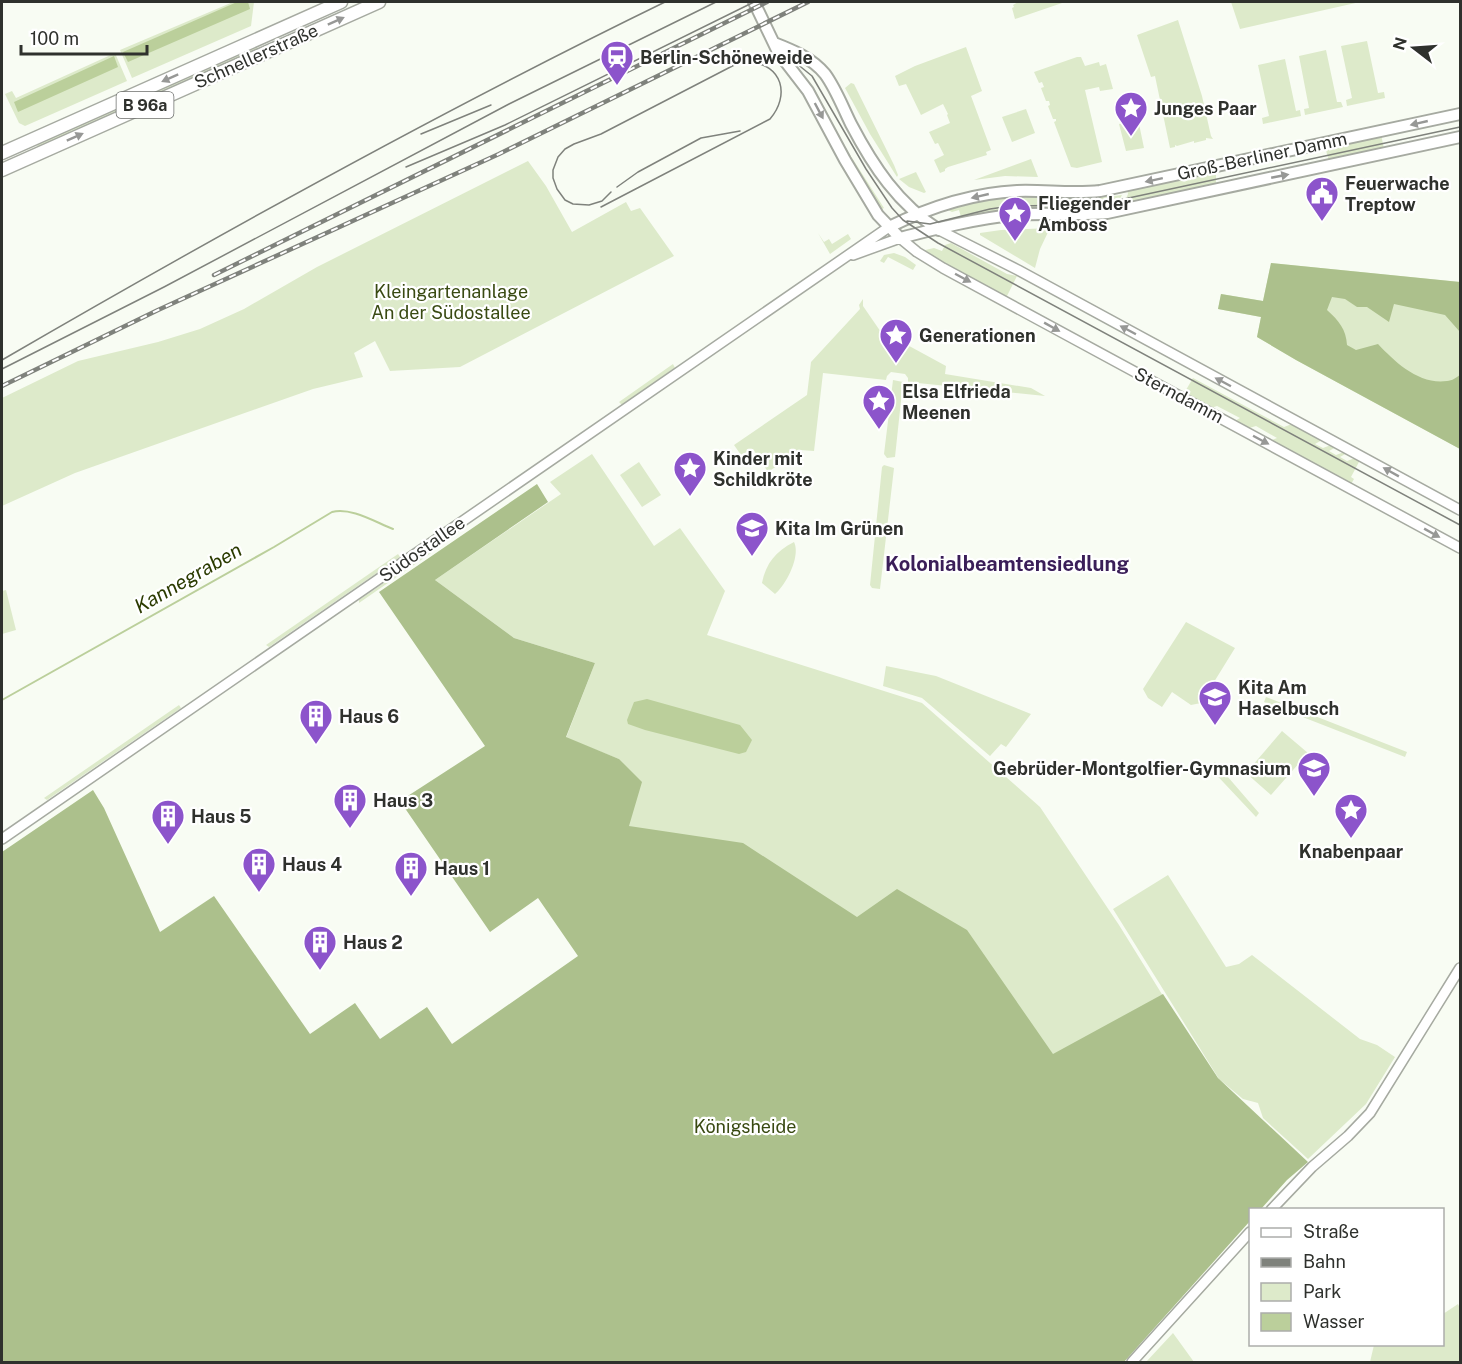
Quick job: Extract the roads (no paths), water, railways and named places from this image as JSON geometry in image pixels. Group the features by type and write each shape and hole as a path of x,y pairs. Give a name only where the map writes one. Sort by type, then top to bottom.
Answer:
{"main road":[{"name":"Schnellerstraße","path":"11,149 341,2"},
{"name":"Schnellerstraße","path":"2,170 379,2"},
{"name":"Sterndamm","path":"754,2 782,58 808,91 844,160 878,215 900,238"},
{"name":"Sterndamm","path":"774,43 795,51 825,74 858,137 889,187 917,215 939,230"},
{"name":"Groß-Berliner Damm","path":"917,215 953,202 992,193 1018,191 1074,194 1115,188 1461,114"},
{"name":"Groß-Berliner Damm","path":"939,230 987,218 1017,214 1107,213 1461,137"},
{"path":"11,149 22,161"},
{"path":"889,227 917,215"},
{"path":"900,238 939,230"}],"street":[{"name":"Südostallee","path":"2,839 889,227"},
{"name":"Sterndamm","path":"939,230 1018,270 1461,510"},
{"name":"Südostallee","path":"843,259 900,238"},
{"name":"Sterndamm","path":"900,238 943,268 1461,548"},
{"path":"1273,1208 1312,1167 1348,1136 1370,1113 1461,968"},
{"path":"1132,1362 1249,1234"}],"water":[{"path":"237,2 248,2 250,9 128,62 123,52"},
{"path":"114,56 118,67 18,112 14,102"},
{"path":"647,699 740,725 752,740 746,752 739,754 628,724 627,720 634,702"}],"waterway":[{"name":"Kannegraben","path":"2,700 332,512 355,513 393,529"}],"tram line":[{"path":"2,360 165,266 413,130 665,2"},
{"path":"2,369 164,287 509,104 716,2"},
{"path":"406,167 505,125 754,2"},
{"path":"611,192 602,201 589,205 573,204 565,200 553,178 553,170 558,157 574,144 601,134 742,61 760,57 780,57 796,63 812,76 866,169 892,208 903,220 938,243 1460,525"},
{"path":"601,207 770,119 780,101 780,83 769,69 749,62"},
{"path":"421,134 491,105"},
{"path":"907,221 930,224 1011,206 1110,202 1460,127"},
{"path":"617,187 638,172 701,138 740,131"}],"railway":[{"path":"214,275 767,2"},
{"path":"2,386 158,310 499,154 808,2"}],"place":[{"name":"Berlin-Schöneweide","path":"617,86"},
{"name":"Junges Paar","path":"1131,137"},
{"name":"Feuerwache Treptow","path":"1322,222"},
{"name":"Fliegender Amboss","path":"1015,242"},
{"name":"Generationen","path":"896,364"},
{"name":"Elsa Elfrieda Meenen","path":"879,430"},
{"name":"Kinder mit Schildkröte","path":"690,497"},
{"name":"Kita Im Grünen","path":"752,557"},
{"name":"Kita Am Haselbusch","path":"1215,726"},
{"name":"Haus 6","path":"316,745"},
{"name":"Gebrüder-Montgolfier-Gymnasium","path":"1314,797"},
{"name":"Haus 3","path":"350,829"},
{"name":"Knabenpaar","path":"1351,839"},
{"name":"Haus 5","path":"168,845"},
{"name":"Haus 4","path":"259,893"},
{"name":"Haus 1","path":"411,897"},
{"name":"Haus 2","path":"320,971"}],"district":[{"name":"Kolonialbeamtensiedlung","path":"1007,564"}],"park label":[{"name":"Kleingartenanlage An der Südostallee","path":"451,301"},
{"name":"Königsheide","path":"745,1126"}]}
